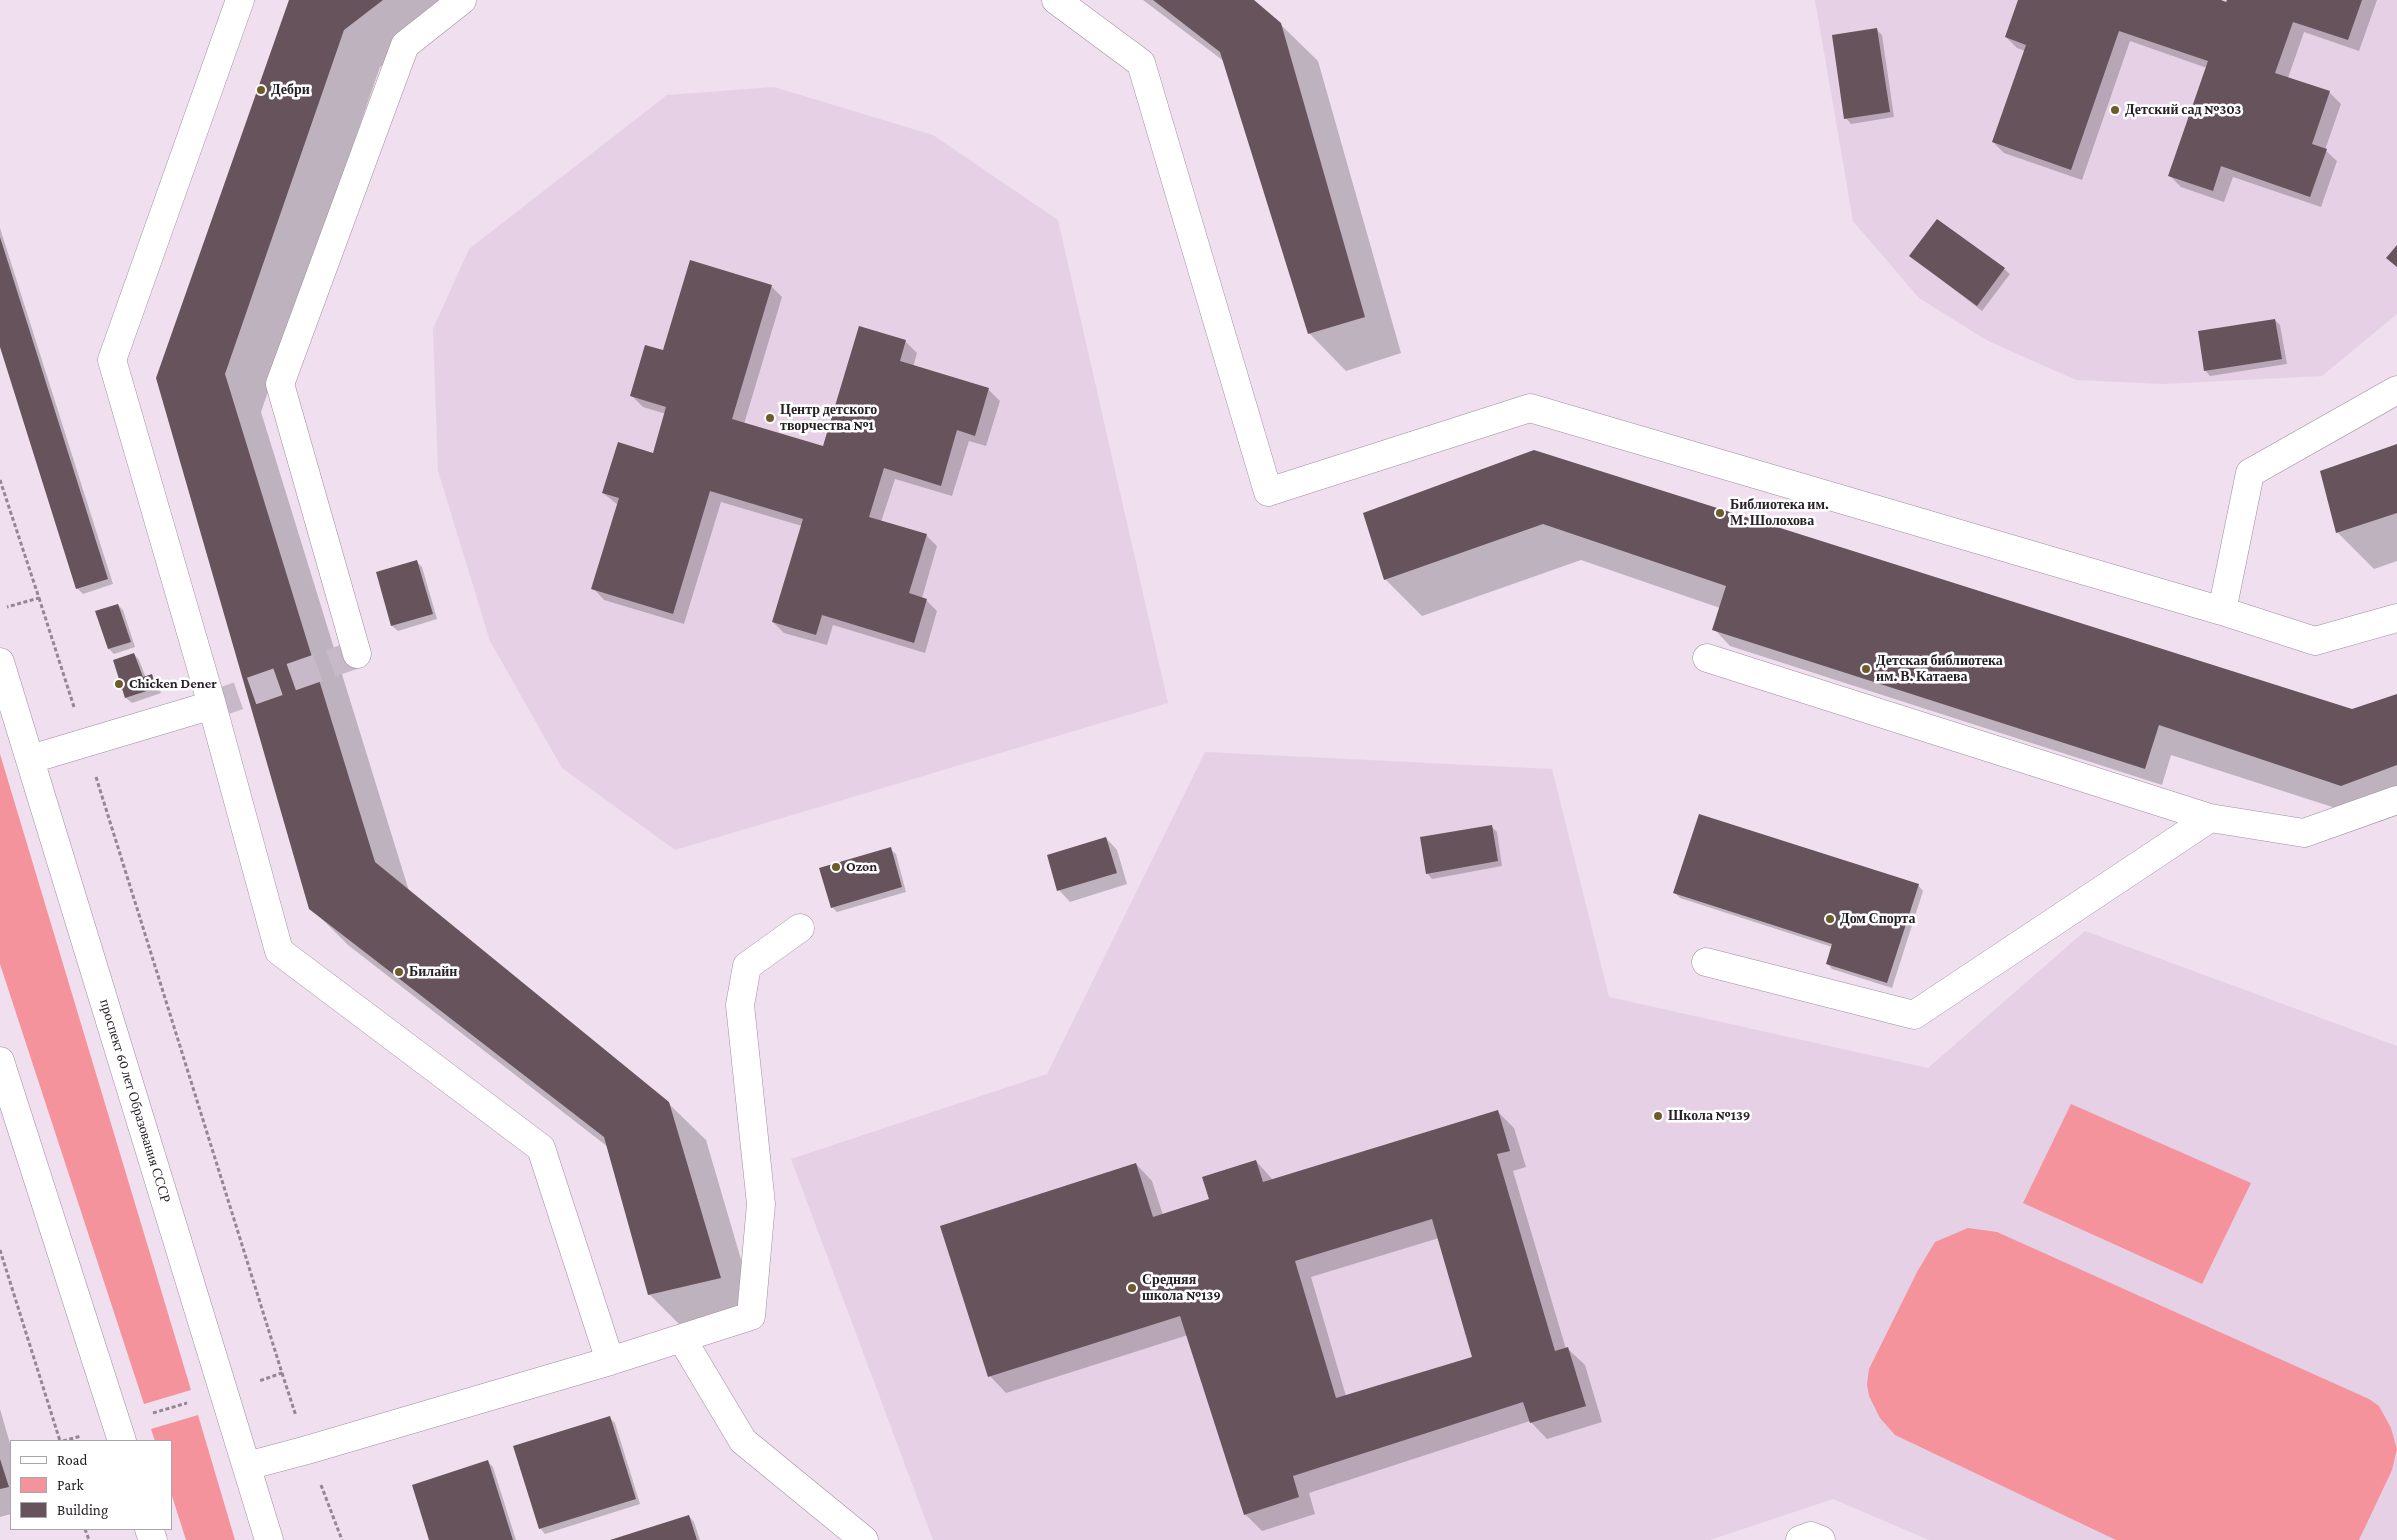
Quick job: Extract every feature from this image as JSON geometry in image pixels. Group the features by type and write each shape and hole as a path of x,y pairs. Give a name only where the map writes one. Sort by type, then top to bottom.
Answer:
{"main road":[{"path":"240,0 112,360 212,705 279,951 541,1148 610,1361"},
{"path":"357,654 280,384 404,45 462,0"},
{"path":"1056,0 1141,64 1268,492 1530,408 2222,611 2315,641 2397,618"},
{"path":"2222,611 2250,473 2397,390"},
{"path":"1707,658 2210,818 2304,833 2397,800"},
{"name":"проспект 60 лет Образования СССР","path":"0,662 269,1540"},
{"path":"31,759 212,705"},
{"path":"1706,962 1914,1015 2210,818"},
{"path":"246,1466 307,1450 610,1361 752,1316 761,1204 740,1005 747,966 800,928"},
{"path":"0,1061 122,1440"},
{"path":"682,1339 743,1441 864,1540"},
{"path":"1800,1540 1811,1536 1820,1540"}],"path":[{"path":"0,480 85,743 282,1373 254,1382"},
{"path":"7,607 39,598"},
{"path":"0,1250 60,1440"},
{"path":"147,1415 194,1401"}],"shaded area":[{"name":"Детский сад №303","path":"1815,0 2397,0 2397,314 2322,376 2164,384 2076,380 1988,341 1919,298 1853,221"},
{"name":"Центр детского творчества №1","path":"774,87 933,135 1058,220 1168,703 675,850 562,768 490,641 438,471 433,329 469,249 667,95"},
{"name":"Школа №139","path":"1205,752 1552,769 1609,997 1928,1068 2085,931 2397,1046 2397,1540 1929,1540 1833,1499 1710,1540 933,1540 791,1159 1047,1074"}],"green space":[{"path":"0,754 191,1390 144,1404 0,964"},
{"path":"2071,1104 2251,1183 2202,1284 2023,1203"},
{"path":"1968,1228 1997,1232 2369,1399 2379,1406 2391,1428 2397,1449 2392,1470 2359,1540 2116,1540 1895,1435 1880,1418 1869,1396 1867,1384 1869,1369 1917,1272 1935,1242"},
{"path":"198,1415 235,1540 186,1540 172,1496 172,1440 155,1440 151,1429"}],"building":[{"path":"289,0 383,0 344,30 225,374 375,862 669,1102 721,1278 648,1295 604,1137 309,909 156,378"},
{"path":"1153,0 1254,0 1281,23 1365,317 1308,334 1220,52"},
{"path":"2018,0 2221,0 2226,2 2227,0 2362,0 2348,40 2293,22 2275,73 2330,91 2312,144 2327,149 2310,197 2221,166 2213,191 2168,176 2208,61 2119,31 2071,170 1992,142 2026,45 2005,37"},
{"path":"1877,28 1890,112 1844,119 1832,35"},
{"path":"1937,219 2005,268 1977,306 1909,256"},
{"path":"0,237 108,579 76,589 0,347"},
{"path":"2397,245 2397,267 2386,258"},
{"name":"Центр детского творчества №1","path":"690,260 772,285 732,419 823,446 859,326 906,340 900,361 989,388 975,436 957,430 941,486 884,468 869,517 927,534 909,593 927,599 914,643 822,615 816,635 772,622 803,519 710,491 673,614 591,589 619,498 602,493 618,442 653,453 666,407 630,396 645,345 663,350"},
{"path":"2275,319 2282,359 2204,371 2198,331"},
{"path":"2397,444 2397,513 2336,533 2320,471"},
{"path":"1534,450 2352,709 2397,694 2397,765 2341,786 2159,725 2145,769 1712,630 1726,586 1543,524 1384,580 1363,513"},
{"path":"417,560 433,614 391,626 376,572"},
{"path":"118,604 131,642 108,649 95,611"},
{"path":"134,653 143,677 152,674 156,688 125,698 113,660"},
{"name":"Дом Спорта","path":"1699,814 1919,884 1887,983 1826,964 1832,944 1673,893"},
{"path":"1492,825 1498,861 1426,874 1420,837"},
{"path":"1106,837 1117,873 1057,891 1047,855"},
{"path":"891,847 902,887 831,908 819,868"},
{"name":"Средняя школа №139","path":"1498,1110 1510,1151 1497,1154 1555,1351 1568,1347 1586,1406 1530,1423 1523,1402 1293,1476 1299,1497 1244,1515 1180,1316 988,1377 940,1226 1136,1163 1153,1217 1209,1199 1202,1177 1256,1160 1263,1182","holes":["1432,1219 1472,1357 1336,1398 1295,1261"]},
{"path":"610,1416 636,1499 539,1529 513,1446"},
{"path":"0,1459 9,1487 0,1489"},
{"path":"488,1460 513,1540 429,1540 412,1485"},
{"path":"689,1515 697,1540 610,1540"}],"tunnel":[{"path":"212,705 357,654"}],"place":[{"name":"Дебри","path":"261,90"},
{"name":"Детский сад №303","path":"2115,110"},
{"name":"Центр детского творчества №1","path":"770,418"},
{"name":"Библиотека им. М. Шолохова","path":"1720,513"},
{"name":"Детская библиотека им. В. Катаева","path":"1866,669"},
{"name":"Chicken Dener","path":"119,684"},
{"name":"Ozon","path":"836,867"},
{"name":"Дом Спорта","path":"1830,919"},
{"name":"Билайн","path":"399,972"},
{"name":"Школа №139","path":"1658,1116"},
{"name":"Средняя школа №139","path":"1132,1288"}]}
